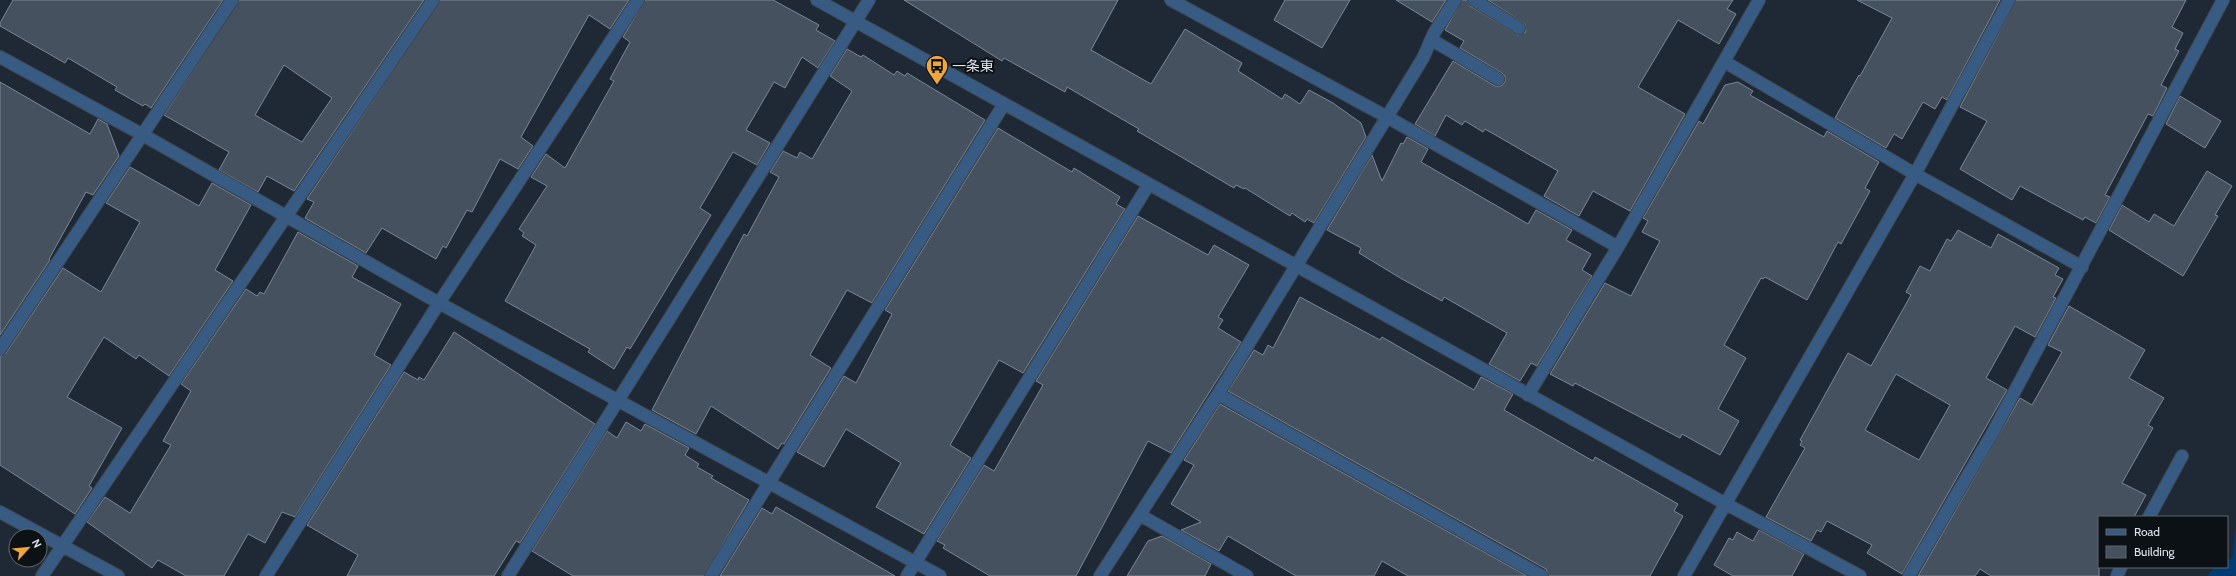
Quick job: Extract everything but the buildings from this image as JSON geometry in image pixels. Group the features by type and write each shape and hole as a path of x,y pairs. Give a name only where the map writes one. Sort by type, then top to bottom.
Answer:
{"street":[{"path":"0,349 232,0"},
{"path":"42,576 433,0"},
{"path":"266,576 439,303 638,0"},
{"path":"817,0 1528,395 1860,576"},
{"path":"508,576 869,0"},
{"path":"1171,0 1387,117 1618,248"},
{"path":"1100,576 1218,394 1387,117 1432,40 1434,33 1455,0"},
{"path":"1474,0 1519,28"},
{"path":"1528,395 1618,248 1759,0"},
{"path":"1684,576 1915,174 2009,0"},
{"path":"1910,576 1992,434 2223,0"},
{"path":"1432,40 1498,79"},
{"path":"0,57 143,135 439,303 940,576"},
{"path":"1725,62 1915,174 2082,267"},
{"path":"711,576 1004,104"},
{"path":"907,576 1149,184"},
{"path":"1218,394 1542,576"},
{"path":"2149,516 2182,456"},
{"path":"0,512 118,576"},
{"path":"1140,516 1247,576"}],"shaded area":[{"path":"2236,523 2236,576 2207,576 2214,568 2228,568 2228,560 2232,558"}],"place":[{"name":"一条東","path":"937,86"}]}
